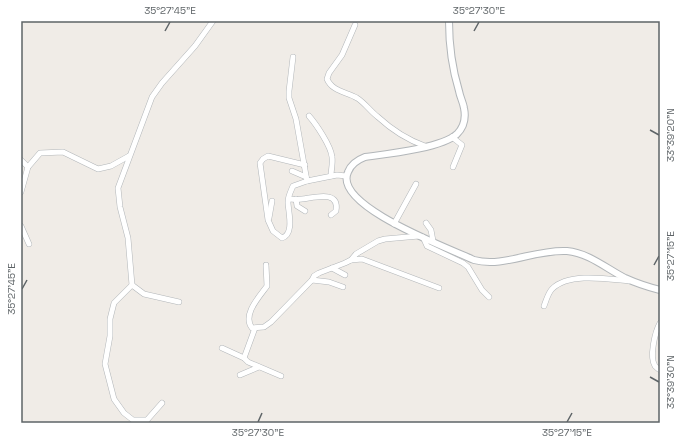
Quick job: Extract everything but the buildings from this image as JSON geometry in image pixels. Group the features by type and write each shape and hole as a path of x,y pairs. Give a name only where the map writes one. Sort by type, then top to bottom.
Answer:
{"street":[{"path":"179,302 144,294 132,285 128,238 120,207 118,188 152,97 162,83 195,46 213,21"},
{"path":"449,21 451,53 458,90 465,112 461,129 452,137 434,145 365,157 354,163 346,176 349,188 353,194 371,209 394,224 474,260 484,263 499,262 542,253 567,251 588,257 632,281 660,290"},
{"path":"355,26 342,56 329,73 327,79 329,83 338,90 350,94 361,101 377,117 396,131 416,143 425,146"},
{"path":"293,57 289,98 296,119 307,179"},
{"path":"309,116 316,123 329,148 332,157 331,176"},
{"path":"452,137 462,145 453,167"},
{"path":"21,192 28,167 40,153 63,152 98,169 111,166 129,156"},
{"path":"305,165 268,156 260,163 268,220 272,228 282,238 286,236 289,225 289,198 293,186 307,179 337,175 346,176"},
{"path":"21,160 28,167"},
{"path":"21,168 28,167"},
{"path":"292,171 307,179"},
{"path":"394,224 416,184"},
{"path":"289,198 296,199 316,196 330,198 335,201 337,206 336,212 331,215"},
{"path":"296,199 297,206 305,211"},
{"path":"268,220 272,201"},
{"path":"426,223 433,241"},
{"path":"21,226 29,244"},
{"path":"351,260 356,254 385,239 421,237"},
{"path":"421,237 427,246 463,262 489,298"},
{"path":"266,265 267,286 255,301 248,321 252,328 264,327 271,322 312,280 314,276 351,260 362,259 439,288"},
{"path":"332,268 344,275"},
{"path":"544,306 553,288 577,278 600,278 632,281"},
{"path":"312,280 329,282 343,286"},
{"path":"132,285 114,303 110,319 110,336 105,364 114,399 124,413 133,420 147,420 162,402"},
{"path":"660,323 655,335 653,356 655,366 660,370"},
{"path":"244,358 255,328"},
{"path":"222,348 244,358 248,362 281,376"},
{"path":"240,375 259,367"}]}
